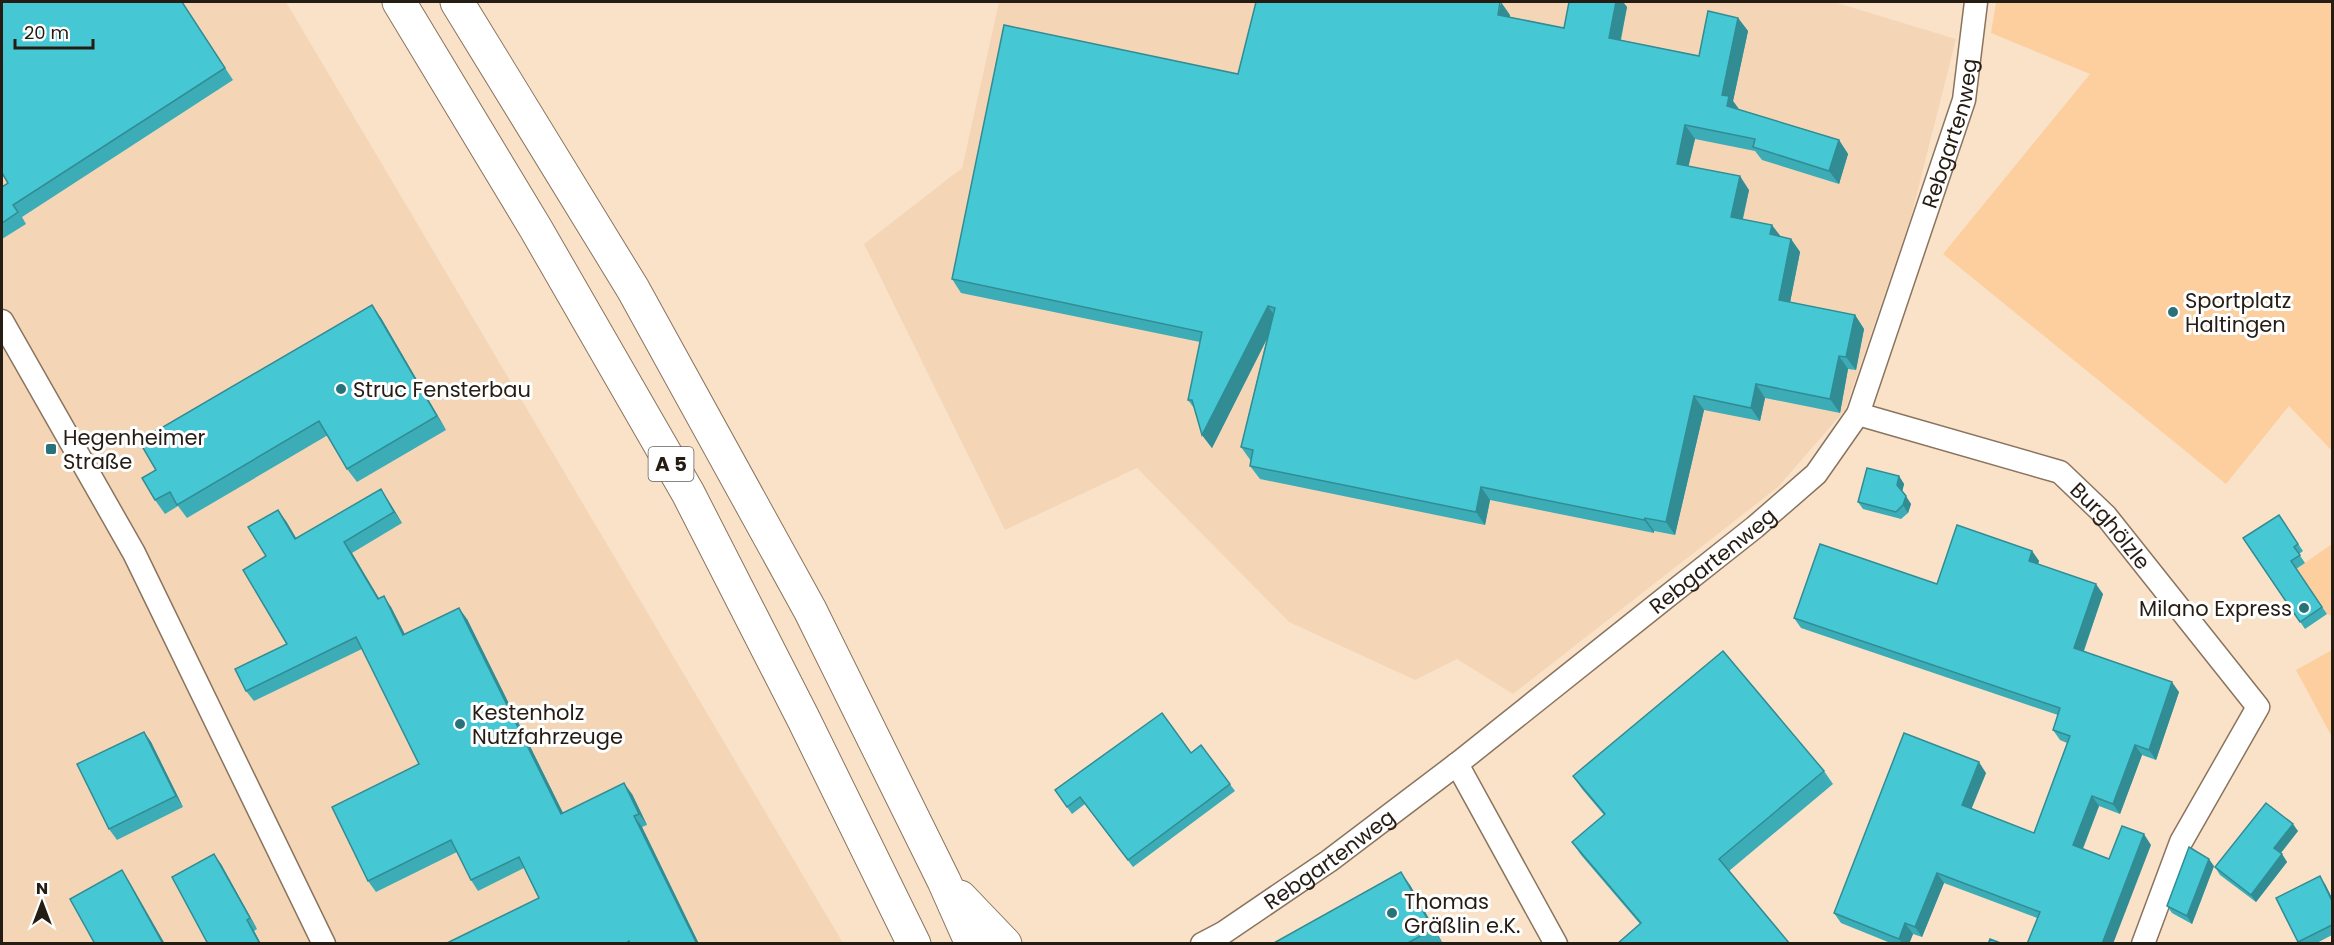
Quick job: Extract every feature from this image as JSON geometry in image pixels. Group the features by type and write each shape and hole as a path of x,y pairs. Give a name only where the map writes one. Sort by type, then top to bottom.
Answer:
{"highway":[{"name":"A 5","path":"399,2 537,229 688,493 803,718 914,944"},
{"name":"A 5","path":"457,2 633,289 810,610 944,881 972,944"},
{"path":"944,881 1005,944"}],"street":[{"name":"Rebgartenweg","path":"1202,944 1223,933 1329,861 1456,764 1755,527 1816,474 1858,414 1964,99 1976,2"},
{"path":"2,321 134,553 324,944"},
{"name":"Burghölzle","path":"1858,414 2060,472 2106,516 2258,707 2181,842 2143,944"},
{"path":"1456,764 1556,944"}],"shaded area":[{"path":"2,2 286,2 843,943 2,944"},
{"path":"999,2 1834,2 1956,39 1911,217 1845,410 1778,487 1513,694 1457,659 1415,680 1289,622 1137,468 1005,530 864,244 962,168"},
{"name":"Sportplatz Haltingen","path":"1996,2 2332,2 2332,451 2289,406 2226,484 1943,254 2090,74 1991,33"},
{"path":"2332,544 2332,616 2327,614 2296,569"},
{"path":"2332,650 2332,737 2296,670"}],"building":[{"path":"2,2 182,2 225,68 13,205 18,212 2,223 2,187 8,183 2,173"},
{"path":"1256,2 1500,2 1498,15 1564,28 1569,2 1616,2 1609,38 1699,56 1708,11 1738,18 1722,95 1729,96 1727,106 1839,140 1829,171 1753,147 1755,139 1685,125 1677,164 1740,176 1731,217 1772,225 1770,234 1791,239 1779,300 1855,315 1846,357 1839,356 1830,399 1756,384 1751,408 1694,396 1666,522 1645,518 1644,520 1481,487 1476,512 1250,466 1253,450 1241,447 1275,308 1268,306 1202,435 1192,400 1188,400 1202,332 952,279 1004,25 1238,74"},
{"name":"Struc Fensterbau","path":"372,305 437,416 347,469 319,421 177,505 170,492 155,500 142,478 156,470 139,441"},
{"path":"1867,468 1899,476 1897,485 1906,496 1903,505 1896,512 1858,502"},
{"path":"381,489 394,512 344,542 378,599 384,596 403,635 459,608 561,814 624,783 639,814 634,816 697,944 630,944 629,941 625,944 445,944 539,898 519,857 471,880 451,840 368,881 332,807 419,764 356,637 246,691 235,669 287,644 243,570 266,556 248,527 278,510 295,539"},
{"path":"2279,515 2298,544 2294,547 2300,555 2291,561 2322,607 2300,622 2243,538"},
{"path":"1957,525 2032,551 2029,561 2096,584 2074,648 2172,682 2149,750 2135,745 2113,804 2092,796 2073,845 2109,859 2122,826 2144,834 2102,944 2027,944 2040,912 1937,873 1915,927 1905,923 1899,939 1834,913 1904,733 1979,762 1962,805 2034,833 2070,736 2053,730 2060,708 1794,618 1820,544 1937,584"},
{"path":"1723,651 1824,771 1719,859 1790,944 1617,944 1641,923 1572,842 1605,814 1573,776"},
{"path":"1162,713 1191,753 1201,745 1230,784 1128,860 1080,797 1067,807 1055,790"},
{"path":"144,732 176,796 109,829 77,764"},
{"path":"2266,803 2293,824 2274,848 2282,854 2251,895 2215,867"},
{"path":"2189,847 2209,859 2187,916 2167,906"},
{"path":"214,854 250,918 247,920 260,944 208,944 172,877"},
{"path":"122,870 163,944 95,944 70,899"},
{"name":"Thomas Gräßlin e.K.","path":"1401,872 1433,929 1406,944 1272,944"},
{"path":"2320,876 2332,901 2332,925 2298,942 2276,898"},
{"path":"1990,939 2003,944 1988,944"}],"place":[{"name":"Sportplatz Haltingen","path":"2173,312"},
{"name":"Struc Fensterbau","path":"341,389"},
{"name":"Hegenheimer Straße","path":"51,449"},
{"name":"Milano Express","path":"2304,608"},
{"name":"Kestenholz Nutzfahrzeuge","path":"460,724"},
{"name":"Thomas Gräßlin e.K.","path":"1392,913"}]}
